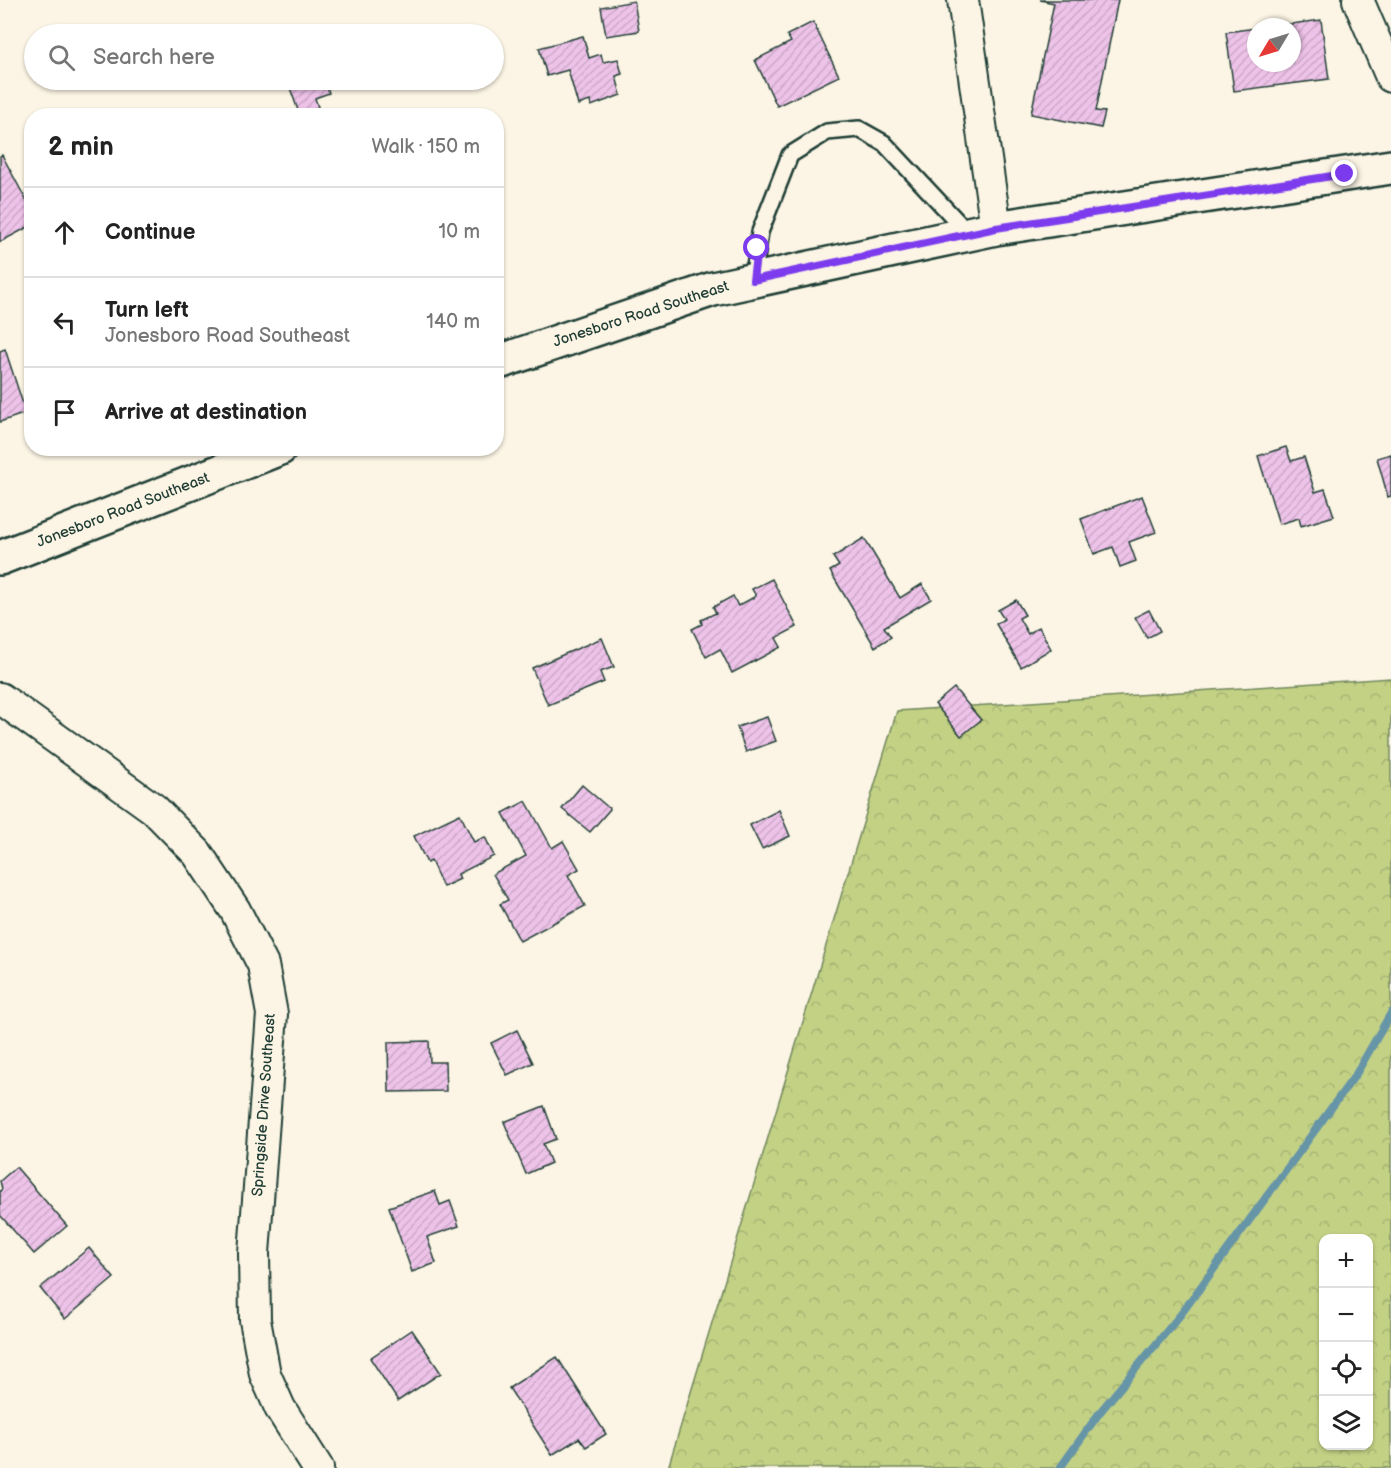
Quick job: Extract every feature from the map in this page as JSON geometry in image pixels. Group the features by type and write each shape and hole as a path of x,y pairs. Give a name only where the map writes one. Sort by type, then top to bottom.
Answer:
{"main road":[{"name":"Jonesboro Road Southeast","path":"504,360 713,289 753,280 983,231 1391,167"},
{"name":"Jonesboro Road Southeast","path":"0,558 260,456"}],"street":[{"path":"963,0 983,231"},
{"path":"1358,0 1391,77"},
{"name":"Springside Drive Southeast","path":"0,698 162,816 197,853 235,910 262,964 272,1014 254,1253 255,1320 265,1374 280,1408 318,1468"}],"lane":[{"path":"753,280 759,232 790,155 827,132 859,129 884,143 983,231"}],"green space":[{"path":"1391,678 1391,1468 668,1468 897,711"}],"building":[{"path":"1040,0 1118,0 1096,111 1105,112 1101,128 1031,114 1054,3"},
{"path":"634,1 639,31 606,36 601,7"},
{"path":"1321,20 1329,79 1234,91 1226,32 1247,29 1247,72 1301,72 1301,23"},
{"path":"813,22 839,76 777,106 755,60 791,42 787,35"},
{"path":"583,36 589,58 601,54 603,62 618,59 622,74 616,76 621,95 591,106 590,101 578,105 568,70 547,76 539,48"},
{"path":"291,90 328,90 329,93 315,98 318,108 297,108"},
{"path":"2,155 24,196 24,229 0,242 0,156"},
{"path":"5,349 24,407 24,414 0,422 0,351"},
{"path":"1286,447 1291,461 1304,457 1315,492 1325,489 1334,516 1301,526 1299,518 1279,524 1258,456"},
{"path":"1391,454 1391,496 1388,497 1377,458"},
{"path":"1142,496 1156,532 1129,542 1136,561 1120,567 1113,547 1094,554 1081,519"},
{"path":"864,538 900,598 922,584 931,599 884,627 891,637 875,647 830,571 839,566 833,557"},
{"path":"772,579 797,627 776,638 781,647 732,673 720,649 706,657 692,629 702,624 701,620 716,613 713,607 733,596 738,606 756,596 752,589"},
{"path":"1016,600 1025,615 1019,618 1028,634 1039,627 1051,649 1021,667 996,624 1004,619 998,610"},
{"path":"1149,610 1160,631 1147,638 1135,617"},
{"path":"602,638 614,667 600,672 604,682 548,705 532,668"},
{"path":"954,688 981,720 961,736 935,704"},
{"path":"767,717 776,741 746,752 737,727"},
{"path":"582,785 610,809 590,832 562,809"},
{"path":"526,801 552,848 563,841 579,869 568,875 585,906 520,941 500,904 508,900 493,874 526,856 503,813"},
{"path":"779,810 790,836 762,849 750,825"},
{"path":"460,814 474,842 485,837 494,856 458,874 460,879 443,887 431,861 427,863 414,836"},
{"path":"517,1030 533,1063 507,1075 491,1043"},
{"path":"429,1041 430,1062 445,1062 446,1091 389,1092 388,1042"},
{"path":"544,1106 556,1139 543,1144 551,1163 526,1174 504,1122"},
{"path":"16,1167 67,1226 34,1254 0,1215 0,1191 2,1189 0,1181"},
{"path":"435,1191 440,1205 450,1201 459,1226 427,1237 436,1263 412,1272 389,1207"},
{"path":"89,1248 114,1278 65,1319 40,1288"},
{"path":"412,1330 441,1373 398,1401 370,1358"},
{"path":"557,1357 606,1434 586,1447 579,1438 552,1455 509,1388"}],"waterway":[{"path":"1060,1468 1100,1412 1181,1314 1356,1074 1391,1013"}],"route":[{"path":"757,248 753,280 996,228 1345,174"}]}
